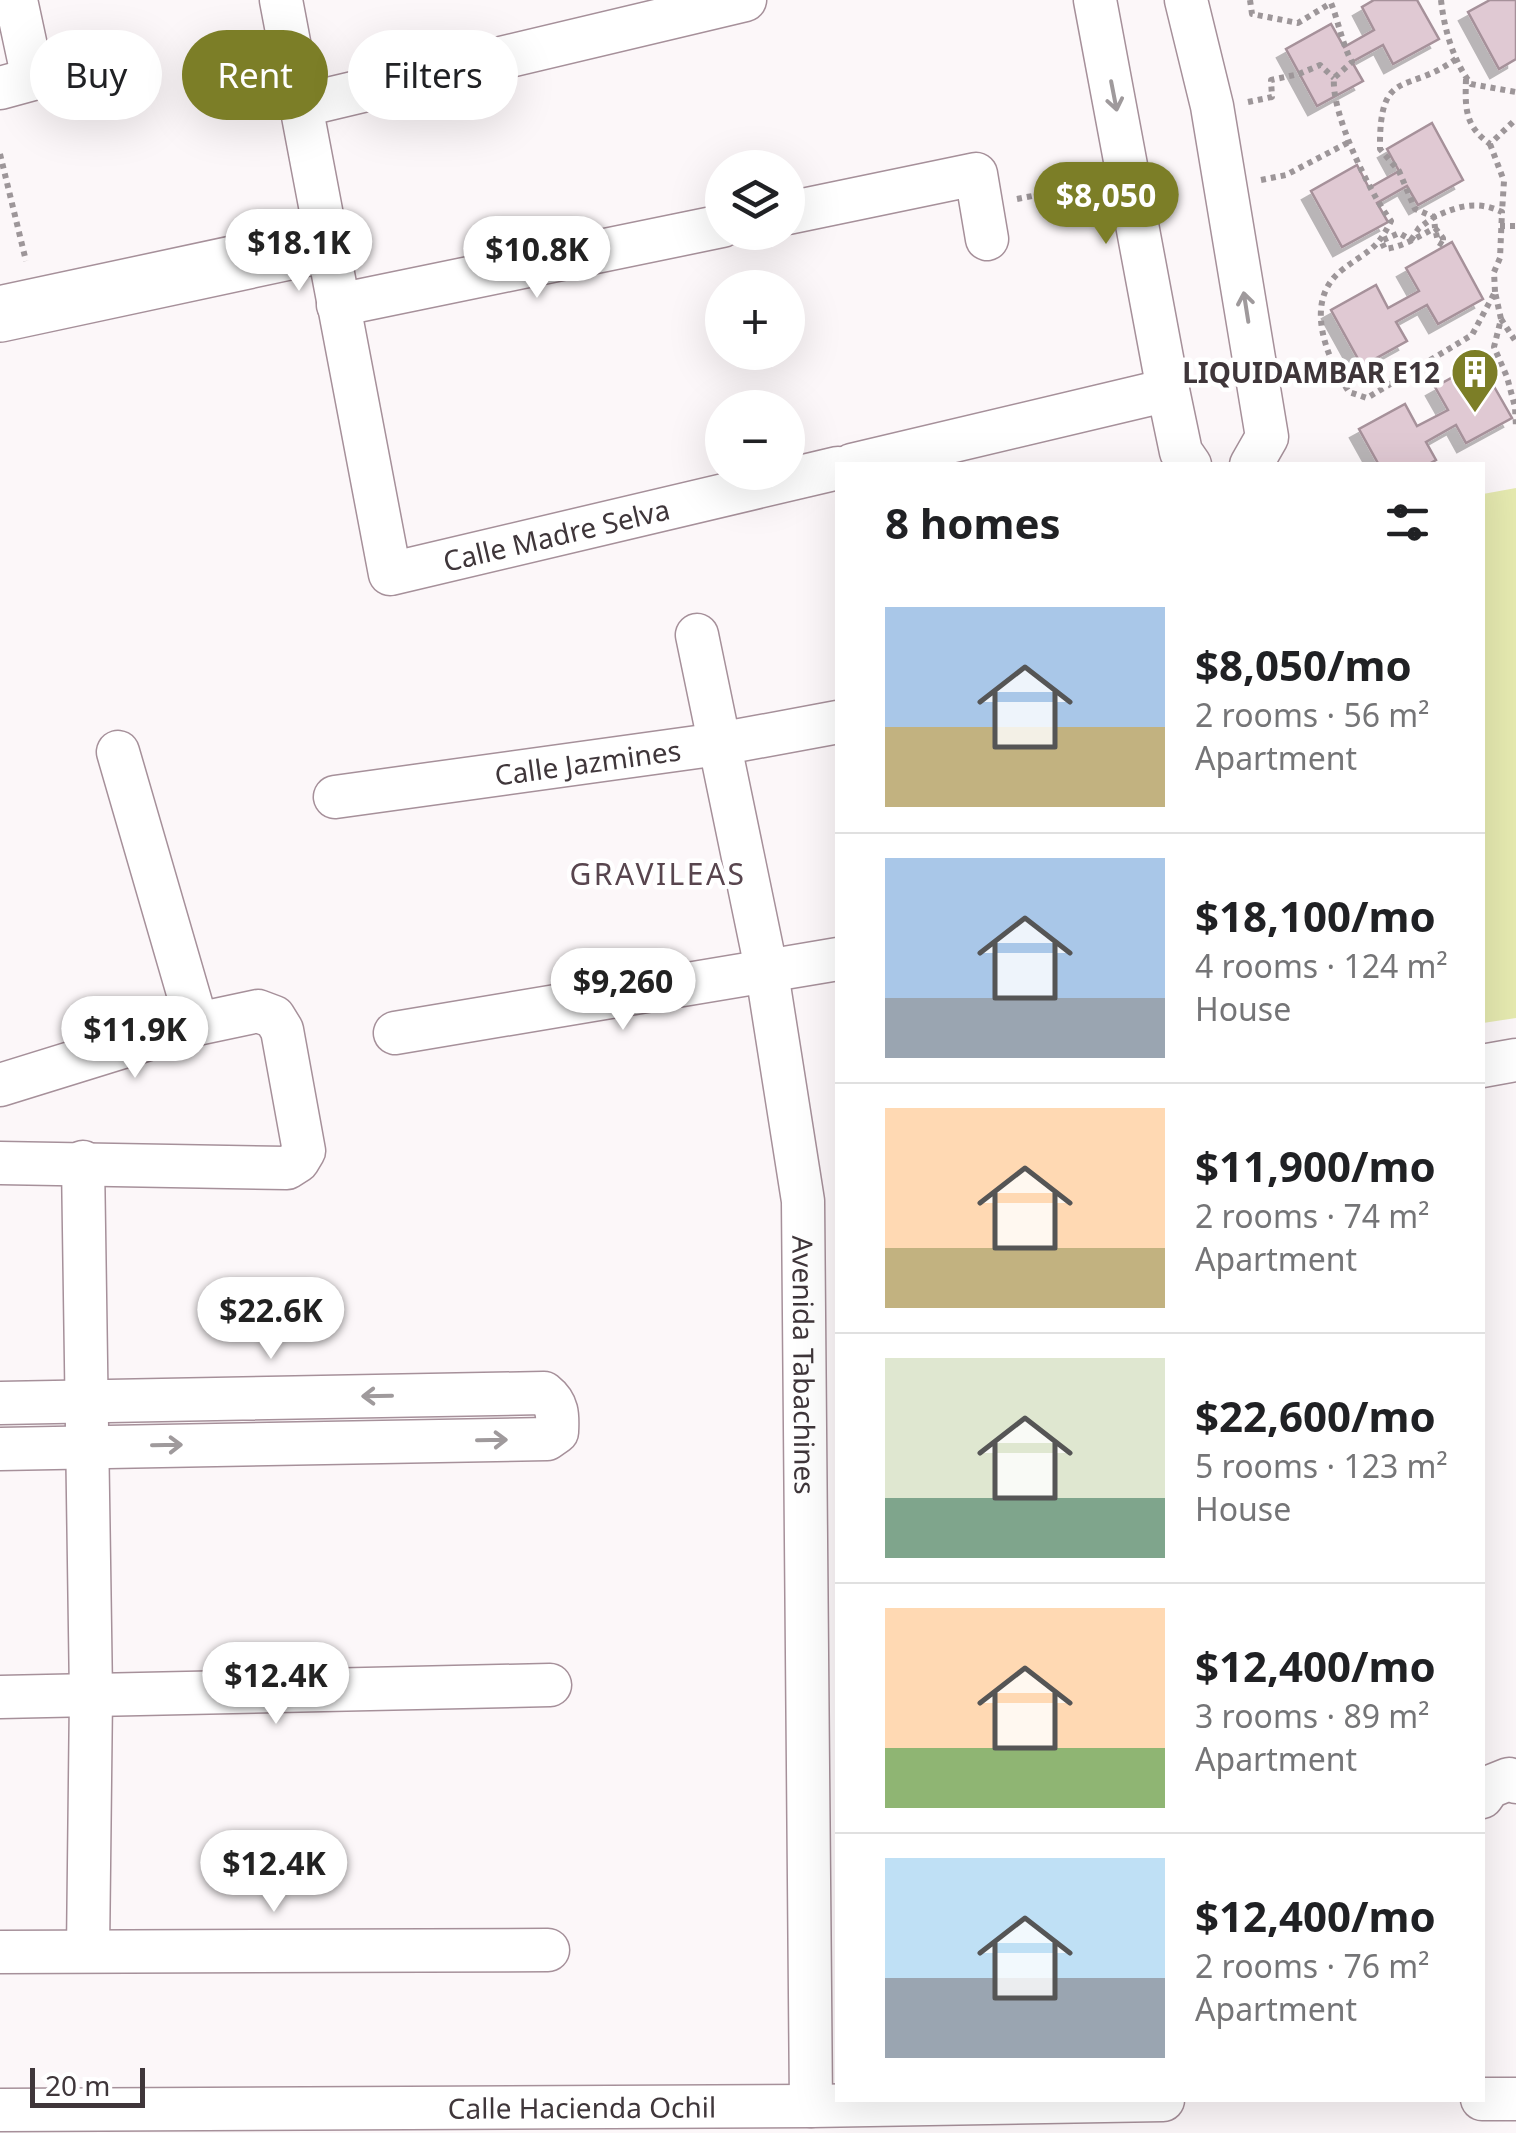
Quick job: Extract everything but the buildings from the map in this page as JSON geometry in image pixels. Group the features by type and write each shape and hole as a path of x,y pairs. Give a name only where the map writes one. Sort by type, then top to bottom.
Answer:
{"street":[{"path":"16,0 16,83"},
{"path":"282,0 287,30"},
{"path":"328,99 745,0"},
{"path":"1095,0 1168,390 1181,452 1188,462"},
{"path":"1186,0 1212,106 1267,438 1253,462"},
{"path":"302,120 338,305 705,229"},
{"path":"805,209 976,174 984,223"},
{"path":"19,310 326,244"},
{"name":"Calle Madre Selva","path":"338,305 390,574 835,469"},
{"path":"865,462 1168,390"},
{"name":"Avenida Tabachines","path":"697,635 820,1198 810,2106"},
{"name":"Calle Jazmines","path":"335,797 719,744 835,723"},
{"path":"118,752 197,1024"},
{"path":"395,1034 835,960"},
{"path":"0,1085 197,1024 258,1011 274,1017 282,1030 304,1151 298,1162 287,1168 0,1162"},
{"path":"1485,1065 1516,1060"},
{"path":"84,1162 91,1695 88,1951"},
{"path":"0,1404 544,1393 554,1400 558,1416 557,1432 547,1439 0,1449"},
{"path":"0,1697 550,1685"},
{"path":"1485,1793 1508,1779 1516,1782"},
{"path":"0,1952 548,1950"},
{"path":"1485,2099 1516,2100"},
{"name":"Calle Hacienda Ochil","path":"0,2110 1045,2102"}],"path":[{"path":"1250,0 1252,14 1298,22 1334,1 1344,47 1352,62 1334,78 1332,98 1369,188 1391,222 1381,241"},
{"path":"1443,1 1443,21 1456,59 1470,84 1516,92"},
{"path":"1434,218 1415,209 1399,171 1380,149 1380,122 1384,102 1400,84 1410,78 1434,75 1456,59"},
{"path":"1290,76 1320,64 1334,78"},
{"path":"1466,78 1465,106 1474,132 1490,144 1504,181 1500,258 1494,272 1500,319 1494,347 1515,406 1516,427"},
{"path":"1490,144 1516,119"},
{"path":"1286,175 1351,141"},
{"path":"0,154 19,310"},
{"path":"984,223 1130,177"},
{"path":"1411,240 1434,218 1470,204 1502,212"},
{"path":"1381,241 1385,249 1411,240 1435,228 1434,218"},
{"path":"1500,226 1516,226"},
{"path":"1411,240 1398,232 1381,241 1339,271 1321,302 1322,338 1349,392 1367,398 1472,335 1495,292"},
{"path":"1500,319 1516,342"}],"green space":[{"path":"1516,488 1516,1018 1485,1023 1485,494"}],"place":[{"name":"LIQUIDAMBAR E12","path":"1475,414"}],"district":[{"name":"GRAVILEAS","path":"658,873"}]}
